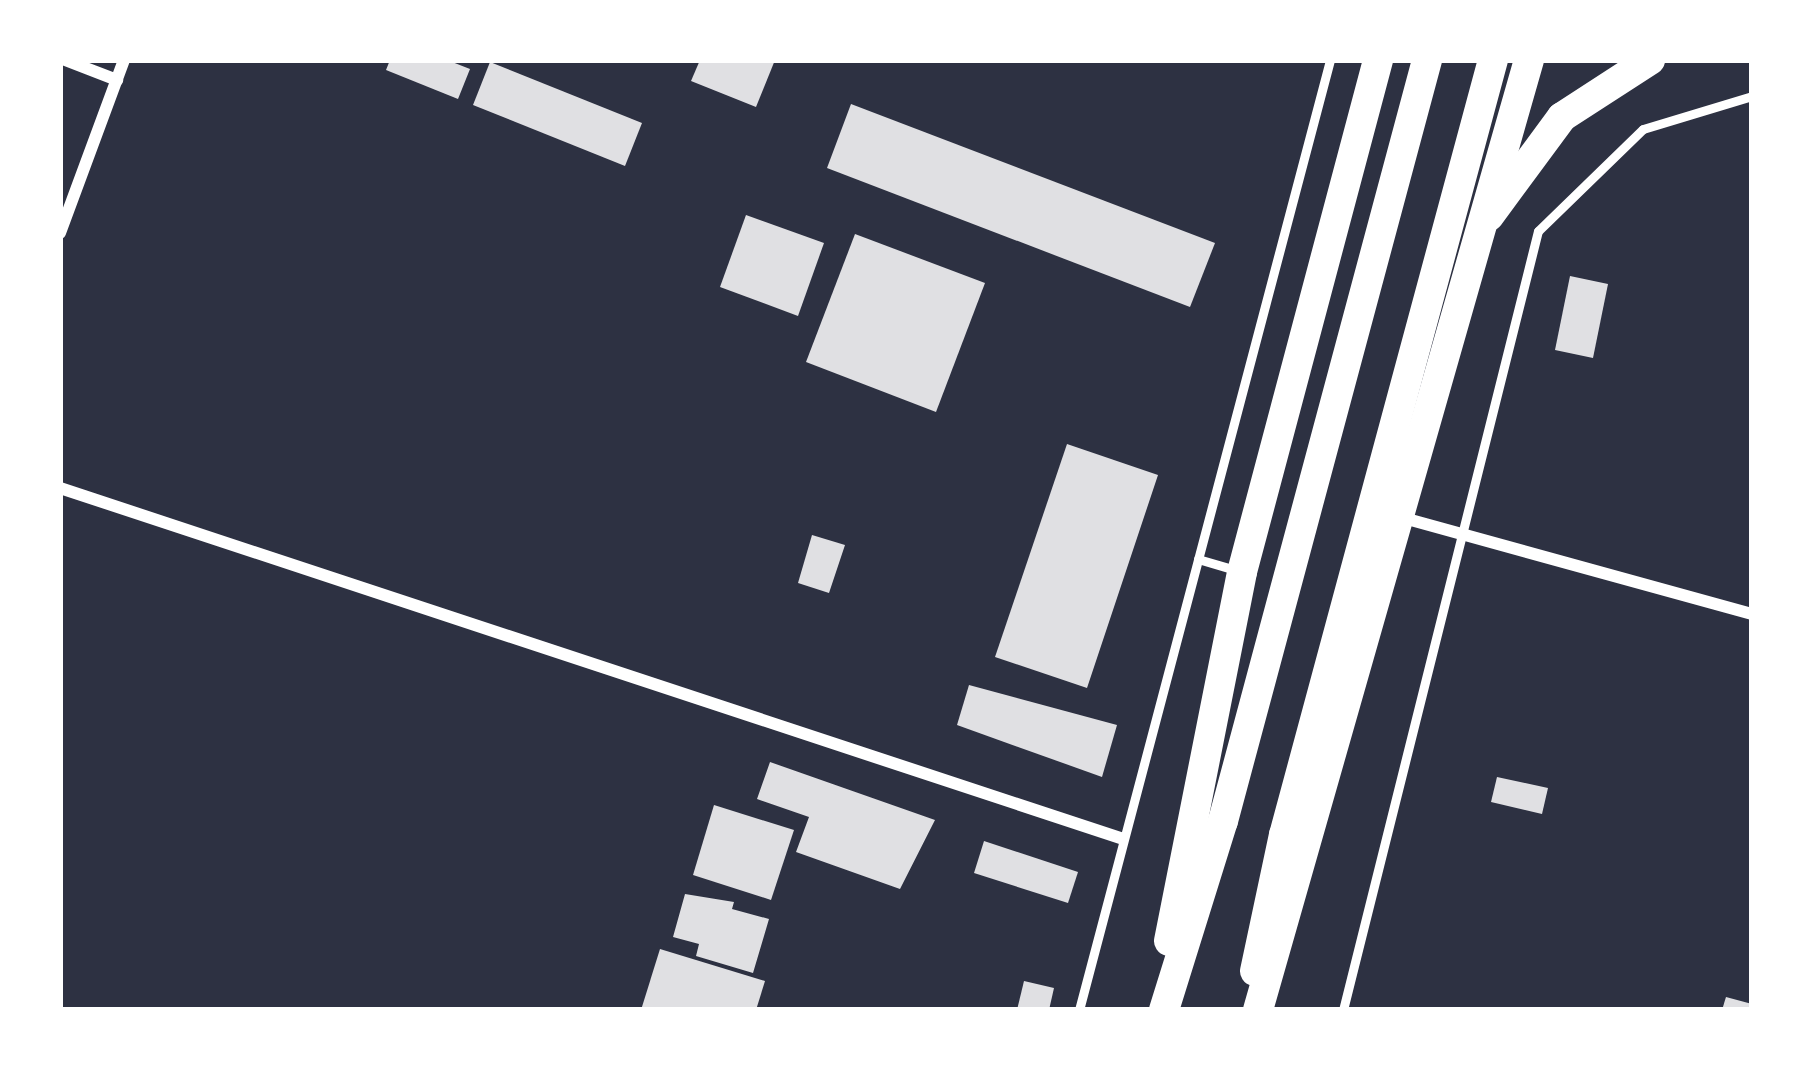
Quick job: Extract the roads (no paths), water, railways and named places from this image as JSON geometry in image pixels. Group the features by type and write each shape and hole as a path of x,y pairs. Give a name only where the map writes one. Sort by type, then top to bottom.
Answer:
{"main road":[{"path":"1161,1010 1242,572 1378,60"},
{"path":"1161,1010 1223,821 1427,60"},
{"path":"1246,1010 1284,835 1493,60"},
{"path":"1258,1010 1474,235 1529,60"},
{"path":"1474,235 1562,117 1650,60"}],"street":[{"path":"65,60 117,80"},
{"path":"60,233 124,60"},
{"path":"60,488 1123,839"},
{"path":"1397,515 1752,614"}],"lane":[{"path":"1079,1010 1330,60"},
{"path":"1343,1010 1458,534 1538,231 1643,129 1752,96"},
{"path":"1198,559 1242,572"}]}
